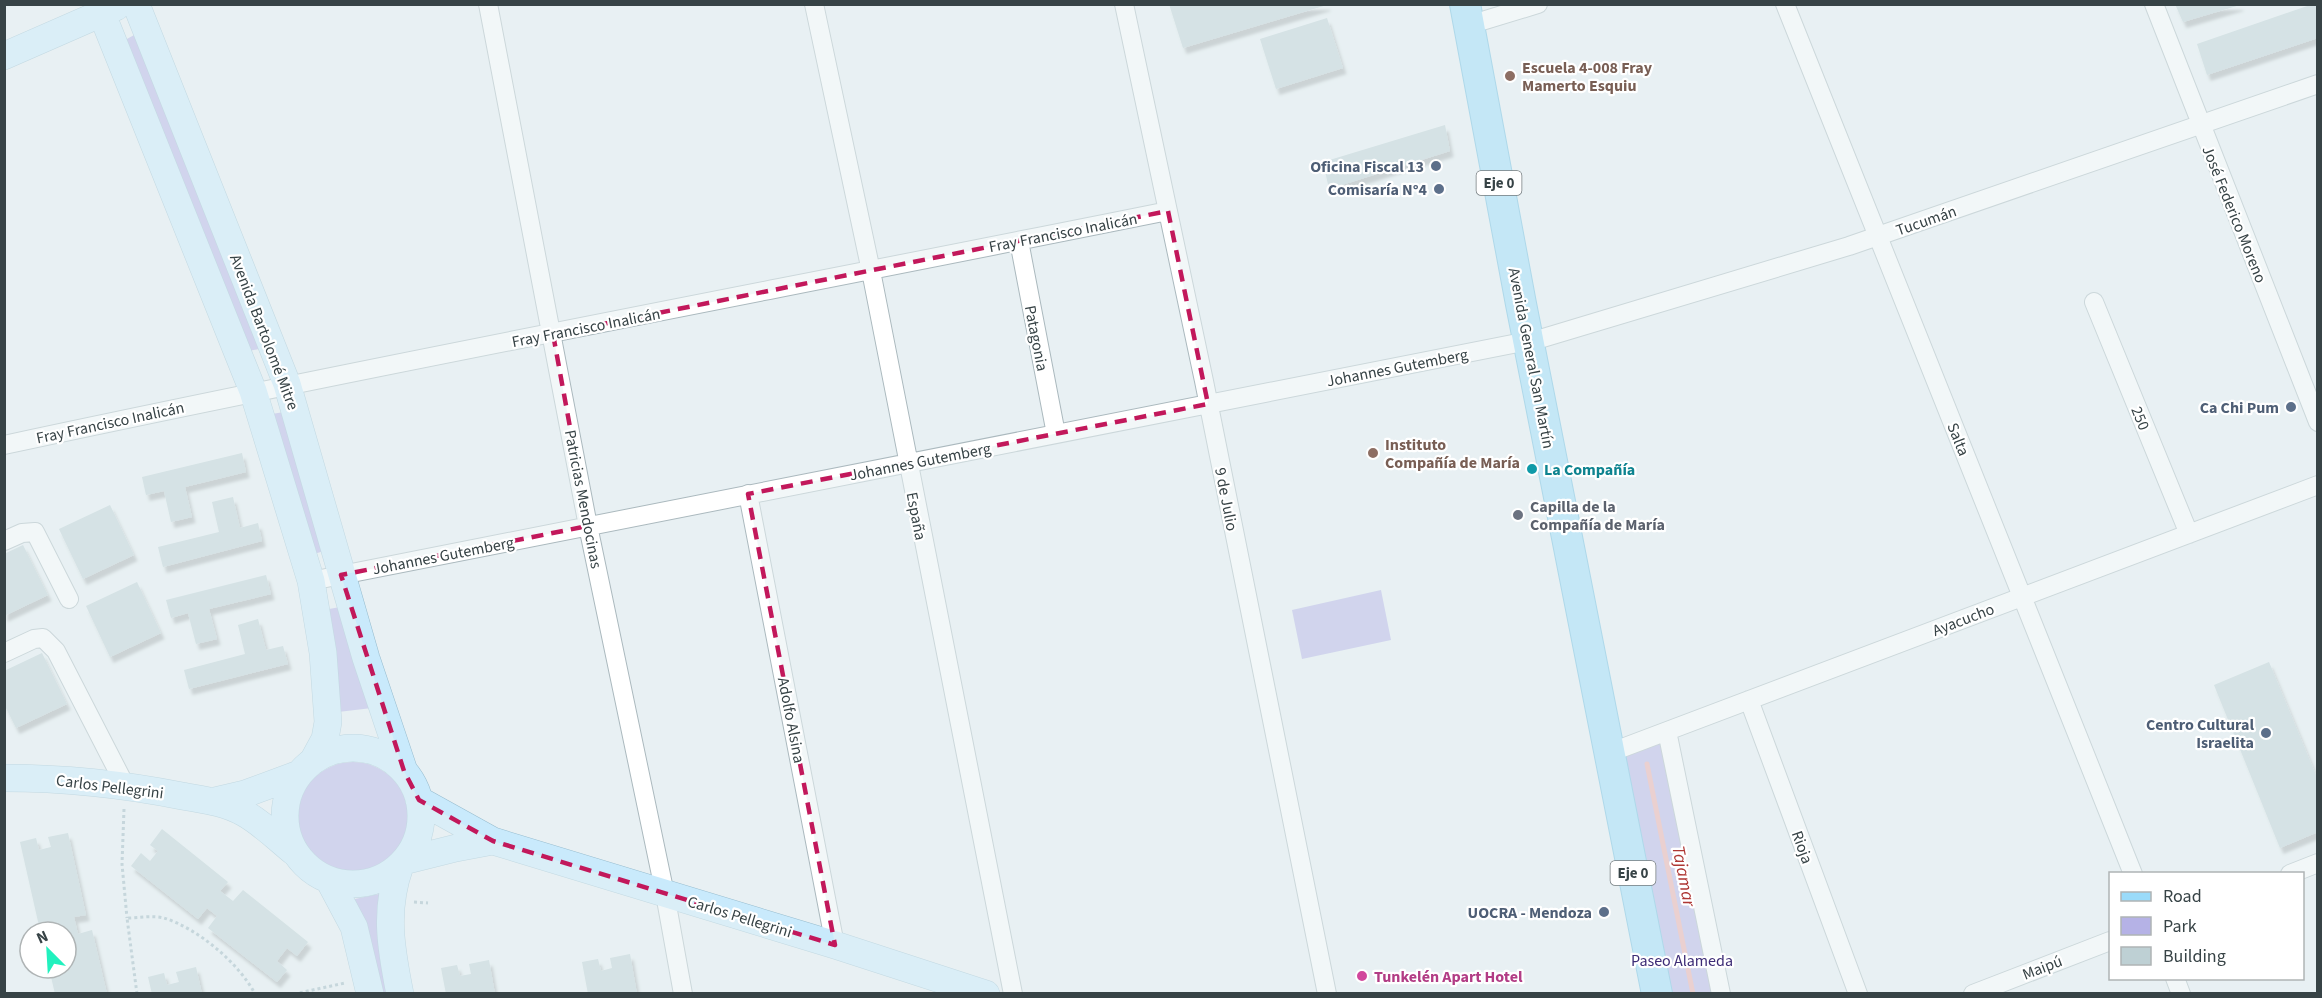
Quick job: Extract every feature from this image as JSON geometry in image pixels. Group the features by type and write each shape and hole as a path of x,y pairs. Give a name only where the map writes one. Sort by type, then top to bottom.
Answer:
{"main road":[{"name":"Avenida General San Martín","path":"1467,15 1657,993"}],"street":[{"name":"Avenida Bartolomé Mitre","path":"136,4 287,384 366,658 404,771"},
{"name":"Patricias Mendocinas","path":"488,4 588,526 665,894 683,993"},
{"name":"España","path":"814,4 871,271 1012,993"},
{"name":"9 de Julio","path":"1124,4 1208,404 1327,993"},
{"path":"1467,15 1538,4"},
{"name":"Salta","path":"1785,4 2133,872"},
{"name":"José Federico Moreno","path":"2154,4 2318,422"},
{"name":"Avenida Bartolomé Mitre","path":"106,8 253,391 310,581 323,653 328,722 325,739 306,768"},
{"path":"4,56 106,8"},
{"name":"Tucumán","path":"1529,340 1878,236 2318,84"},
{"name":"Fray Francisco Inalicán","path":"4,445 287,384 553,334 1168,211"},
{"name":"Patagonia","path":"1019,241 1056,434"},
{"name":"250","path":"2094,302 2188,534"},
{"name":"Johannes Gutemberg","path":"310,581 1529,340"},
{"name":"Ayacucho","path":"1609,753 2318,485"},
{"name":"Adolfo Alsina","path":"748,494 835,945"},
{"path":"4,541 22,532 35,532 69,599"},
{"path":"4,653 34,639 44,638 56,651 125,784"},
{"name":"Rioja","path":"1749,700 1858,993"},
{"path":"1667,731 1721,993"},
{"path":"355,748 373,751 390,759 404,771 414,784 419,800 421,827 415,845 402,863 385,876 367,883 348,884 329,880 310,869 295,852 287,833 285,813 289,793 306,768 326,753 355,748"},
{"name":"Carlos Pellegrini","path":"215,801 245,794 306,768"},
{"name":"Carlos Pellegrini","path":"4,778 43,778 125,784 215,801 233,807 257,821 295,852"},
{"name":"Carlos Pellegrini","path":"419,800 493,841 986,993"},
{"name":"Carlos Pellegrini","path":"402,863 456,848 493,841"},
{"path":"400,993 392,943 390,902 402,863"},
{"path":"2293,872 2318,863"},
{"path":"329,880 354,927 369,986"},
{"name":"Maipú","path":"1973,993 2109,941"}],"path":[{"path":"125,784 122,864 137,993"},
{"path":"127,918 162,918 187,928 230,960 248,979 255,993"},
{"path":"294,993 369,986"}],"highlighted area":[{"path":"1168,211 1208,404 748,494 835,945 493,841 419,800 404,771 341,575 588,526 553,334"}],"green space":[{"path":"136,34 264,348 249,351 125,40"},
{"path":"284,412 324,551 314,554 272,414"},
{"path":"1381,590 1391,640 1302,659 1292,610"},
{"path":"340,607 372,708 338,712 329,609"},
{"name":"Paseo Alameda","path":"1667,731 1721,993 1657,993 1609,753"},
{"path":"353,762 374,766 392,778 404,796 408,817 404,838 392,856 374,868 353,872 332,868 314,856 302,838 298,817 302,796 314,778 332,766"},
{"path":"379,894 379,936 389,993 379,993 350,900"}],"building":[{"path":"1169,4 1327,4 1327,5 1183,48"},
{"path":"2175,4 2240,4 2240,5 2183,22"},
{"path":"2318,4 2318,38 2207,75 2197,44"},
{"path":"1327,18 1343,68 1276,89 1260,39"},
{"path":"1445,125 1450,151 1329,189 1323,162"},
{"path":"242,453 246,472 185,487 192,517 171,522 164,491 146,495 142,477"},
{"path":"233,497 240,528 258,523 262,541 163,567 158,547 219,532 212,502"},
{"path":"110,505 134,555 83,579 59,529"},
{"path":"23,545 48,595 4,616 4,554"},
{"path":"266,575 271,594 209,609 217,639 196,644 188,613 171,618 166,600"},
{"path":"137,582 161,633 110,657 86,606"},
{"path":"258,619 266,650 283,646 288,664 189,689 184,670 245,654 238,625"},
{"path":"42,653 67,704 16,728 4,704 4,671"},
{"name":"Centro Cultural Israelita","path":"2269,662 2318,780 2318,832 2280,848 2214,685"},
{"path":"162,829 228,882 220,891 233,901 243,890 308,942 297,956 287,948 277,961 287,970 277,982 208,928 217,916 207,908 198,919 131,866 141,853 150,861 158,851 150,845"},
{"path":"68,833 86,915 74,917 75,920 38,920 20,842 36,838 39,850 51,847 48,837"},
{"path":"92,930 107,994 55,994 52,980 78,980 78,934"},
{"path":"630,954 637,994 588,994 582,962 598,959 601,971 612,968 610,958"},
{"path":"489,960 495,994 446,994 441,968 457,965 460,976 471,974 469,964"},
{"path":"196,967 202,994 152,994 148,977 164,973 167,985 179,982 176,972"}],"waterway":[{"name":"Tajamar","path":"1647,764 1693,994"}],"place":[{"name":"Escuela 4-008 Fray Mamerto Esquiu","path":"1510,76"},
{"name":"Oficina Fiscal 13","path":"1436,166"},
{"name":"Comisaría N°4","path":"1439,189"},
{"name":"Ca Chi Pum","path":"2291,407"},
{"name":"Instituto Compañía de María","path":"1373,453"},
{"name":"La Compañía","path":"1532,469"},
{"name":"Capilla de la Compañía de María","path":"1518,515"},
{"name":"Centro Cultural Israelita","path":"2266,733"},
{"name":"UOCRA - Mendoza","path":"1604,912"},
{"name":"Tunkelén Apart Hotel","path":"1362,976"}]}
